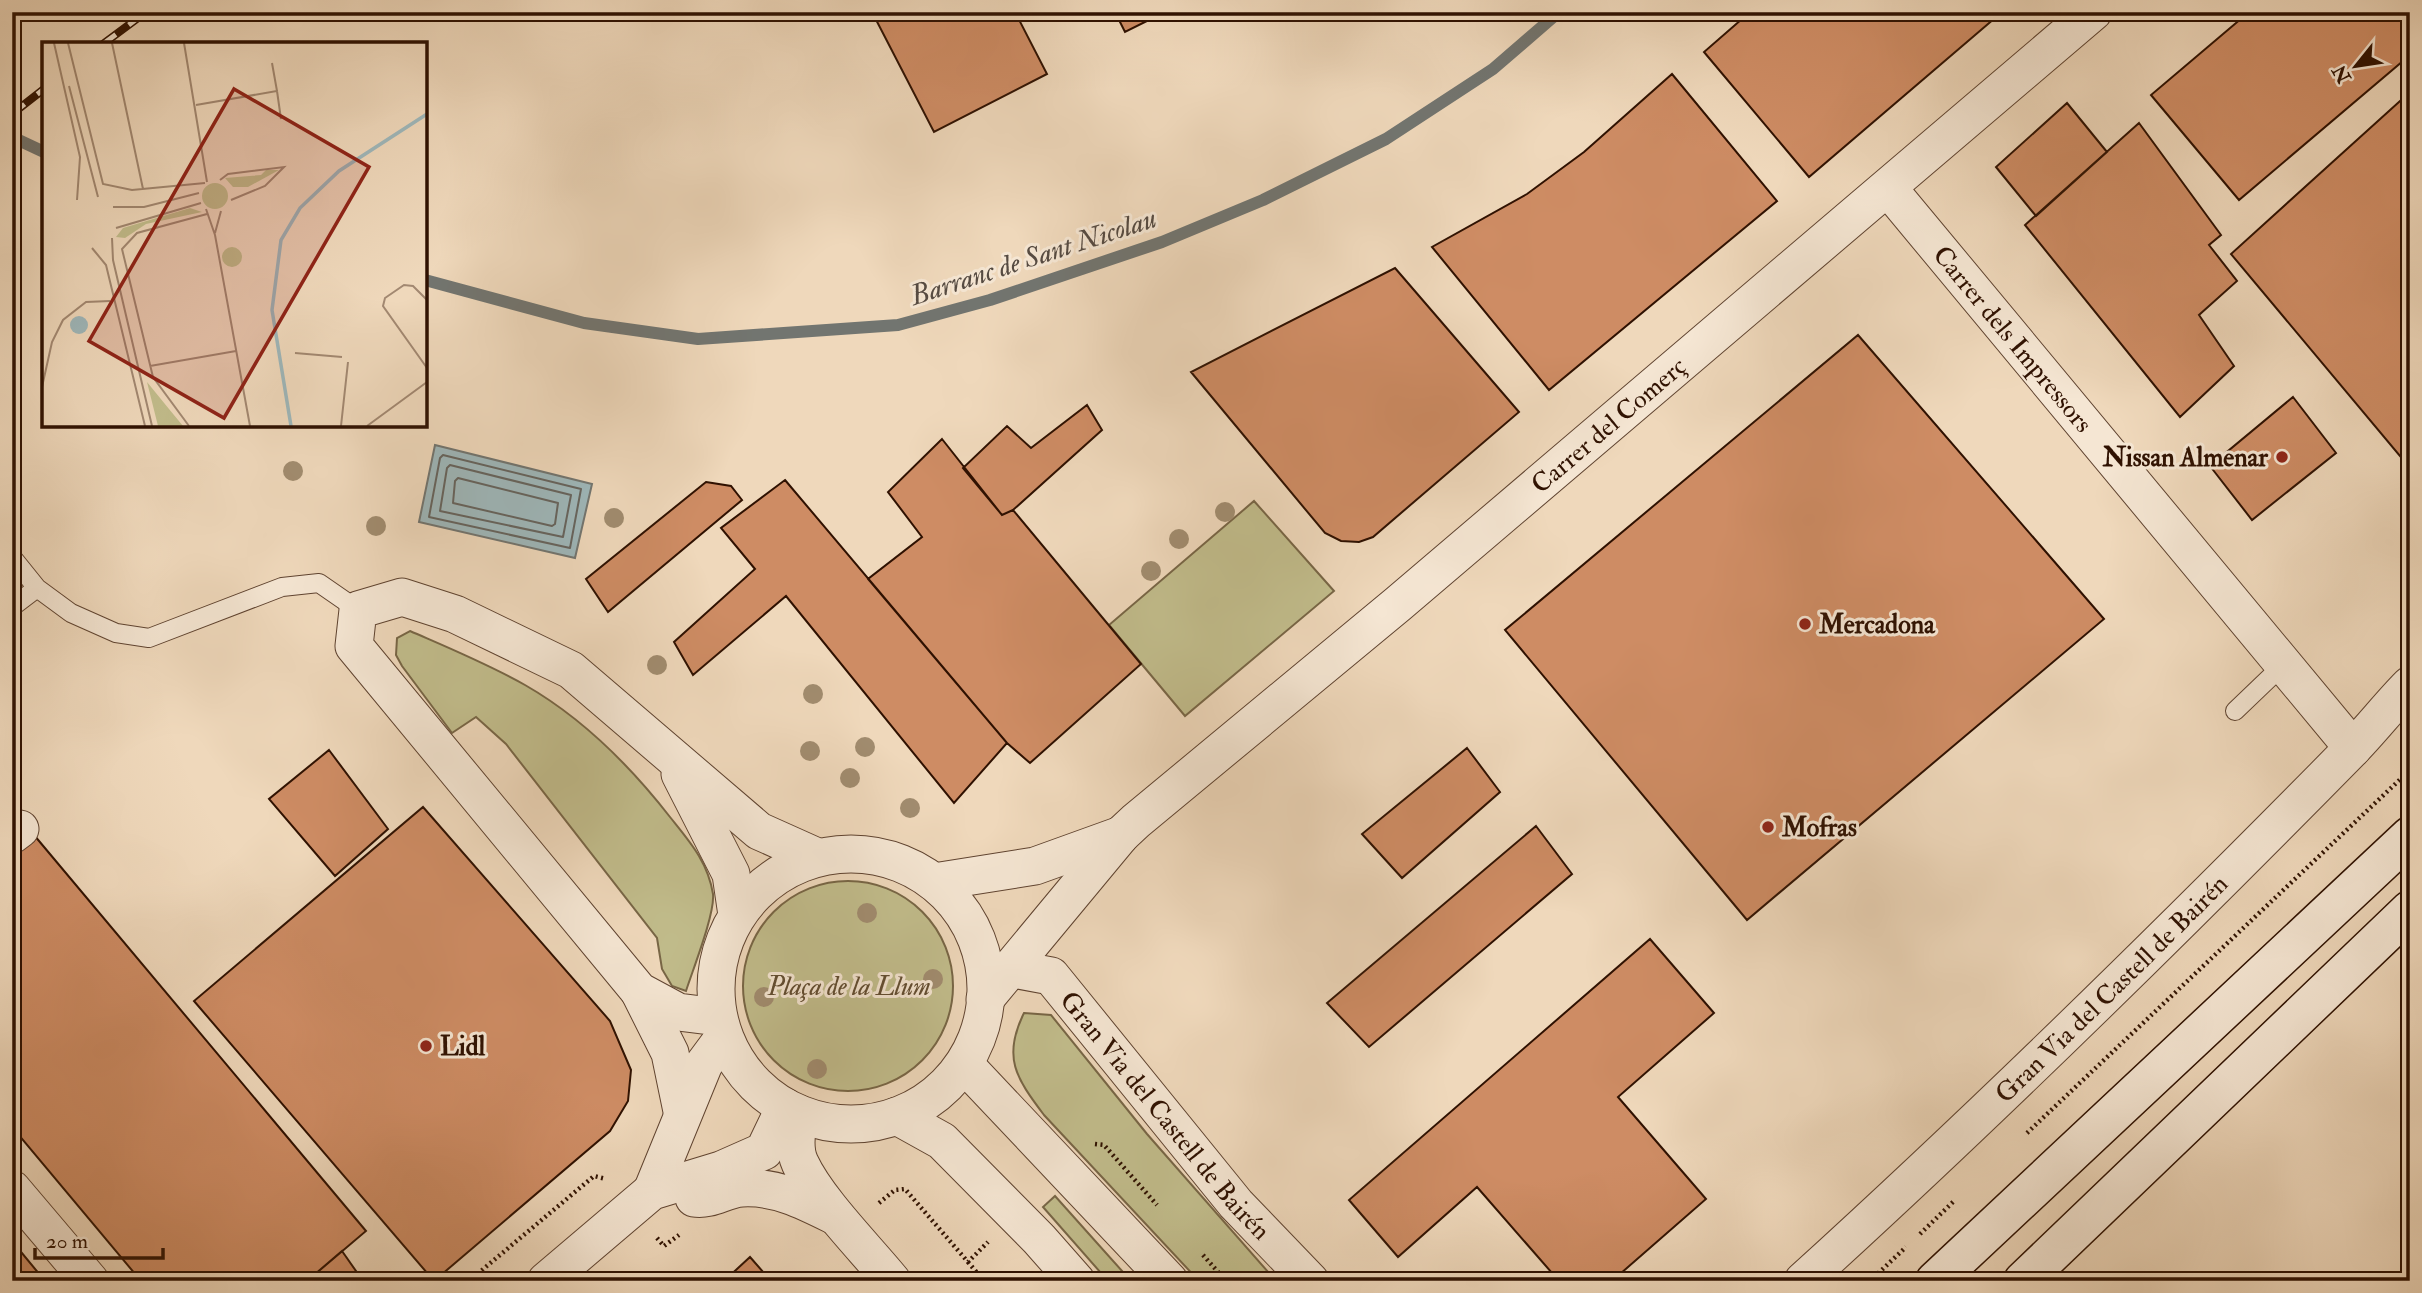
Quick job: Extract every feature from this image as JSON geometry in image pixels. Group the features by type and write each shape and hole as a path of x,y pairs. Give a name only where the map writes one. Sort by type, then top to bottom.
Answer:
{"main road":[{"path":"1935,1281 2410,836"},
{"path":"2023,1281 2410,910"}],"street":[{"name":"Carrer del Comerç","path":"985,999 1013,969 1121,835 2093,12"},
{"name":"Carrer dels Impressors","path":"1888,188 2353,748"},
{"path":"682,1111 670,1053 639,991 354,646 358,610 402,597 455,614 520,643 571,670 673,761 759,831 817,857"},
{"name":"Gran Via del Castell de Bairén","path":"1803,1281 1918,1177 2353,748 2410,685"},
{"path":"673,761 731,874 737,915"},
{"name":"Carrer del Comerç","path":"934,882 1035,866 1121,835"},
{"path":"866,854 891,859 934,882 953,901 974,934 985,972 985,999 974,1044 964,1064 934,1096 897,1116 848,1124 792,1110 748,1077 721,1027 715,990 718,964 737,915 772,878 817,857 866,854"},
{"name":"Gran Via del Castell de Bairén","path":"1013,969 1051,975 1236,1204 1310,1281"},
{"path":"639,991 678,1012 721,1027"},
{"path":"652,1191 682,1111 721,1027"},
{"path":"964,1064 1169,1281"},
{"path":"545,1281 652,1191 721,1170 764,1152 792,1110"},
{"path":"792,1110 800,1163 838,1217 892,1281"},
{"path":"897,1116 942,1141 1039,1239 1076,1281"},
{"path":"652,1191 703,1200 740,1188 766,1189 791,1195 838,1217"},
{"path":"12,1189 90,1281"}],"lane":[{"path":"12,557 37,588 71,613 117,633 149,638 282,587 319,583 358,610"},
{"path":"12,607 37,588"},
{"path":"2235,711 2283,665"}],"path":[{"path":"2025,1134 2410,770"},
{"path":"1918,1235 1956,1199"},
{"path":"1870,1281 1908,1244"},
{"path":"968,1262 984,1281"}],"green space":[{"path":"1254,501 1334,591 1185,716 1109,625"},
{"path":"410,631 511,677 566,712 622,762 684,835 707,872 713,894 707,928 686,991 672,986 662,969 657,938 506,744 476,717 452,733 396,655 397,638"},
{"name":"Plaça de la Llum","path":"848,881 888,889 922,912 945,946 953,986 945,1026 922,1060 888,1083 848,1091 808,1083 774,1060 751,1026 743,986 751,946 774,912 808,889"},
{"path":"1024,1013 1051,1015 1147,1134 1276,1281 1199,1281 1044,1115 1026,1090 1015,1067 1013,1055 1017,1028"},
{"path":"1055,1196 1131,1281 1108,1281 1043,1207"}],"water":[{"path":"435,445 592,484 575,558 419,522"}],"building":[{"path":"872,12 1015,12 1047,74 934,132"},
{"path":"1115,12 1165,12 1125,32"},
{"path":"1750,12 2002,12 1809,177 1704,52"},
{"path":"2249,12 2410,12 2410,22 2404,27 2410,34 2410,55 2239,200 2151,95"},
{"path":"1672,74 1777,201 1549,390 1432,247 1527,194 1584,152"},
{"path":"2410,92 2410,468 2231,254"},
{"path":"2067,103 2107,152 2036,216 1996,167"},
{"path":"2139,123 2221,235 2209,245 2237,281 2199,315 2234,366 2180,417 2025,225"},
{"path":"1395,268 1519,412 1373,537 1359,542 1341,541 1325,533 1191,372"},
{"name":"Mercadona","path":"1858,335 2104,619 1747,920 1505,630"},
{"path":"2293,397 2336,453 2252,520 2210,466"},
{"path":"1087,405 1102,430 1013,510 1002,515 963,468 1007,426 1031,448"},
{"path":"942,439 1002,515 1013,510 1141,664 1030,763 1007,743 868,579 922,537 888,492"},
{"path":"785,480 1007,743 954,803 786,596 693,675 674,642 755,569 721,528"},
{"path":"706,482 731,486 742,500 608,612 586,579"},
{"path":"1467,748 1500,792 1402,878 1362,834"},
{"path":"329,750 388,829 335,876 269,799"},
{"name":"Lidl","path":"423,807 610,1021 631,1070 628,1101 610,1131 434,1281 194,1001"},
{"path":"1536,826 1572,874 1369,1047 1327,1003"},
{"path":"34,835 366,1231 307,1281 141,1281 12,1127 12,853"},
{"path":"1650,939 1714,1013 1618,1097 1706,1199 1612,1281 1559,1281 1477,1187 1398,1257 1349,1200"},
{"path":"12,1241 45,1281 12,1281"},
{"path":"342,1251 363,1281 307,1281"},
{"path":"750,1257 771,1281 724,1281"}],"waterway":[{"name":"Barranc de Sant Nicolau","path":"427,281 584,323 698,339 898,325 990,300 1162,242 1263,200 1386,139 1493,69 1559,12"},
{"name":"Barranc de Sant Nicolau","path":"12,137 42,151"}],"railway":[{"path":"12,19 18,12"},
{"path":"106,42 146,12"},
{"path":"12,114 42,91"}],"place":[{"name":"Nissan Almenar","path":"2282,457"},
{"name":"Mercadona","path":"1805,624"},
{"name":"Mofras","path":"1768,827"},
{"name":"Lidl","path":"426,1046"}]}
